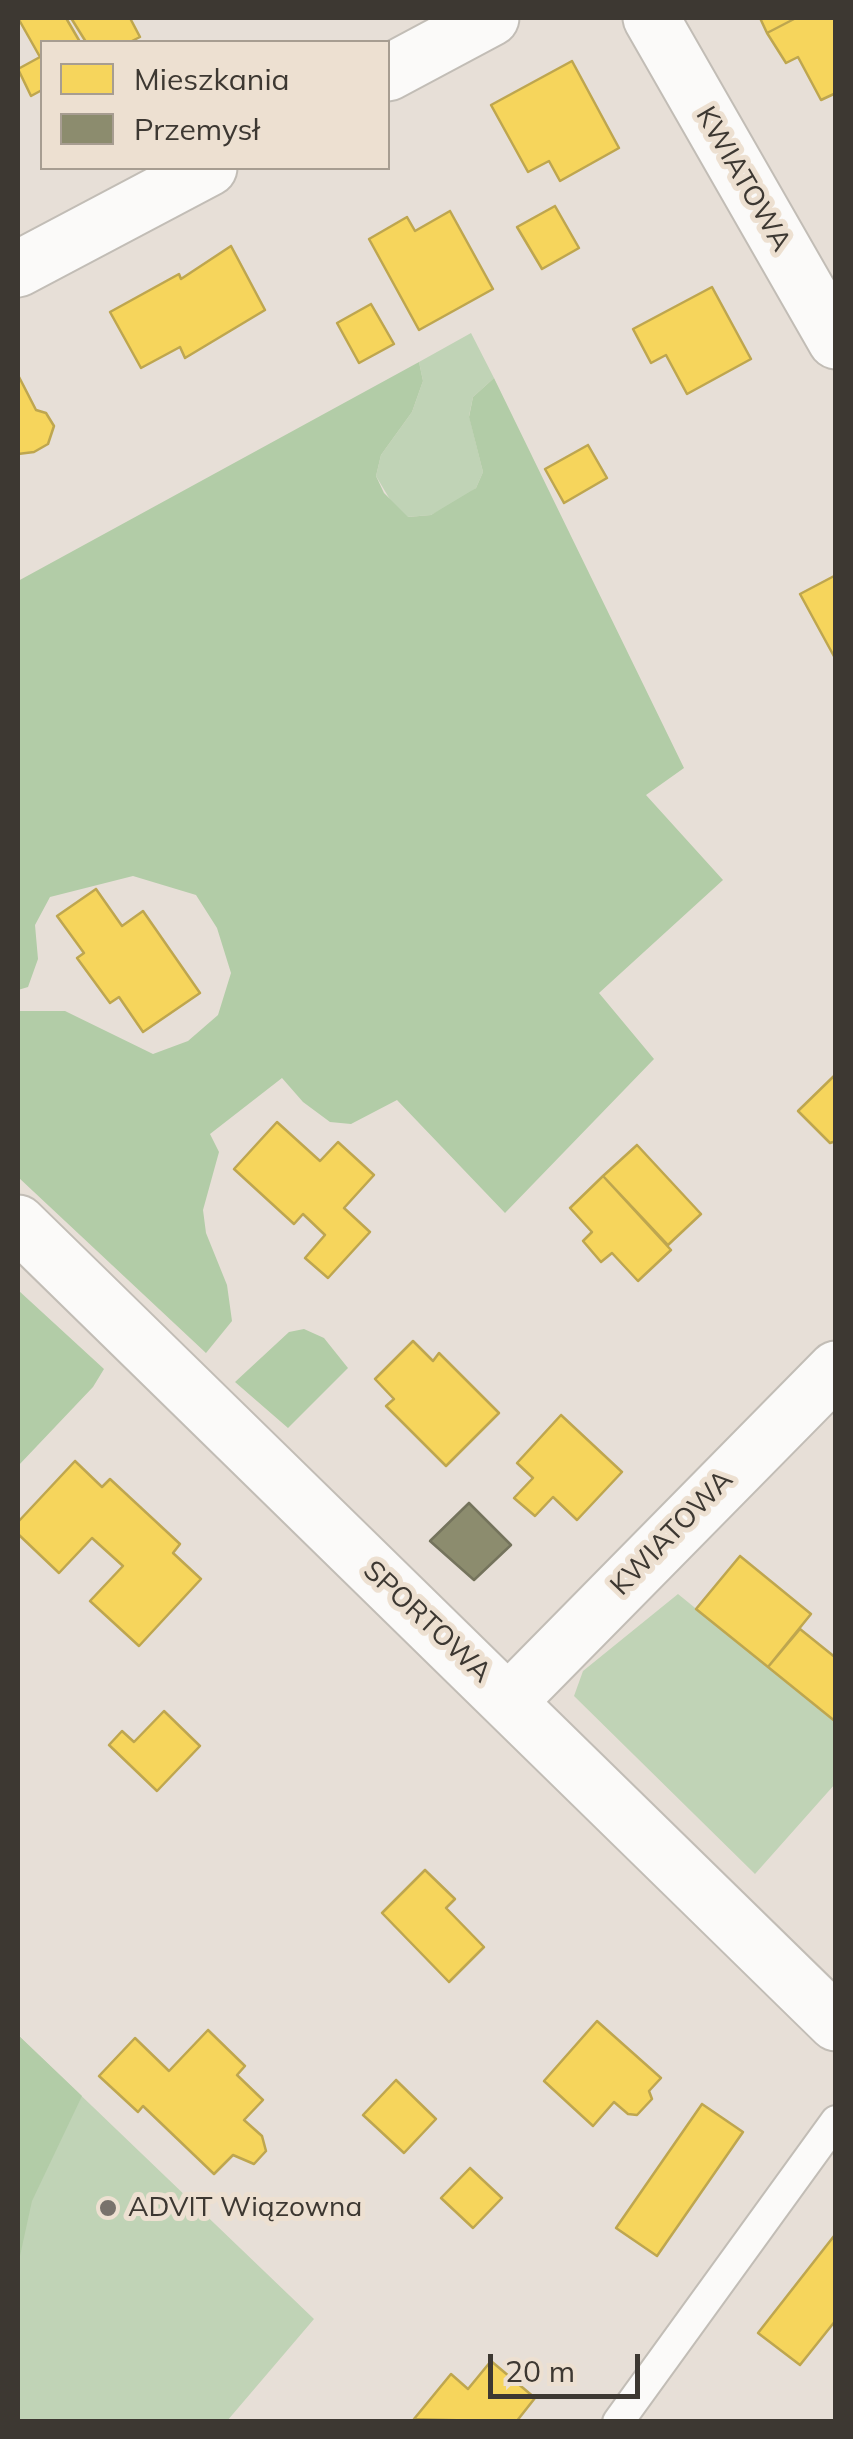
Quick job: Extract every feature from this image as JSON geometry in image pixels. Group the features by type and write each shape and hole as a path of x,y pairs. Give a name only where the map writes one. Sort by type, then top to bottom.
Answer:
{"street":[{"path":"390,72 491,18"},
{"name":"KWIATOWA","path":"652,18 836,340"},
{"path":"18,270 205,170"},
{"name":"SPORTOWA","path":"18,1223 836,2023"},
{"name":"KWIATOWA","path":"510,1700 836,1369"}],"lane":[{"path":"618,2422 836,2121"}],"green space":[{"path":"471,333 494,378 473,397 469,416 483,472 476,488 458,502 431,515 407,517 395,508 376,476 381,455 412,412 423,381 419,362"},
{"path":"419,362 423,381 412,412 381,455 376,476 384,493 408,517 431,515 476,488 483,472 469,417 473,397 494,378 684,768 646,795 723,880 599,993 654,1059 505,1213 397,1100 351,1124 330,1122 303,1102 282,1078 210,1134 219,1152 203,1210 206,1233 227,1285 232,1321 206,1353 18,1177 18,1011 65,1011 153,1054 188,1041 218,1015 231,973 217,928 196,895 133,876 50,897 35,925 38,959 28,987 18,990 18,581"},
{"path":"18,1290 104,1369 93,1387 18,1466"},
{"path":"304,1329 324,1338 348,1368 288,1428 235,1382 289,1332"},
{"path":"678,1594 835,1722 835,1784 755,1874 574,1696 583,1671"},
{"name":"ADVIT Wiązowna","path":"18,2035 314,2319 227,2421 18,2421"},
{"path":"18,2035 82,2096 32,2201 18,2265"}],"building: Mieszkania":[{"path":"18,18 66,18 79,40 40,40 40,57"},
{"path":"71,18 130,18 140,37 134,40 85,40"},
{"path":"760,18 796,18 767,33"},
{"path":"796,18 836,18 836,93 821,100 798,57 786,63 767,33"},
{"path":"40,57 40,91 31,96 18,69"},
{"path":"572,61 619,148 560,181 549,161 528,172 491,105"},
{"path":"555,206 579,248 542,269 517,227"},
{"path":"450,211 493,289 419,330 369,239 407,217 415,231"},
{"path":"231,246 265,310 185,358 180,347 141,368 110,312 179,274 181,279"},
{"path":"712,287 751,359 687,394 666,355 651,363 633,329"},
{"path":"371,304 394,344 359,363 337,323"},
{"path":"18,375 36,410 46,413 54,426 48,444 34,452 18,454"},
{"path":"588,445 607,478 564,503 545,469"},
{"path":"836,575 836,660 800,594"},
{"path":"96,889 122,926 143,911 200,993 143,1032 119,997 110,1003 77,958 84,953 57,916"},
{"path":"836,1074 836,1141 830,1143 798,1111"},
{"path":"277,1122 320,1161 338,1142 374,1175 344,1208 370,1232 328,1278 305,1258 325,1235 303,1214 294,1224 234,1169"},
{"path":"637,1145 701,1214 668,1245 603,1176"},
{"path":"603,1176 671,1250 638,1281 612,1253 601,1262 583,1241 592,1232 570,1208"},
{"path":"413,1341 433,1361 439,1353 499,1413 446,1466 386,1406 394,1399 375,1379"},
{"path":"561,1415 622,1472 577,1520 553,1497 535,1516 514,1498 533,1478 517,1463"},
{"path":"75,1461 102,1487 110,1479 180,1544 173,1553 201,1579 139,1646 90,1601 123,1566 92,1538 59,1573 18,1534 18,1522"},
{"path":"740,1556 811,1614 768,1667 696,1609"},
{"path":"800,1629 836,1658 836,1722 768,1667"},
{"path":"164,1711 200,1746 157,1791 109,1745 122,1731 134,1742"},
{"path":"425,1870 455,1899 446,1908 484,1947 449,1982 382,1913"},
{"path":"597,2021 661,2078 649,2091 652,2099 637,2115 628,2114 614,2102 593,2126 544,2081"},
{"path":"208,2030 245,2066 237,2075 263,2100 244,2120 262,2136 266,2151 254,2164 233,2155 214,2174 143,2106 138,2112 99,2076 135,2038 169,2071"},
{"path":"396,2080 436,2119 404,2153 363,2115"},
{"path":"702,2104 743,2132 657,2256 616,2228"},
{"path":"470,2168 502,2198 473,2228 441,2198"},
{"path":"834,2236 836,2320 800,2365 758,2333"},
{"path":"491,2361 535,2398 516,2422 414,2419 451,2374 468,2389"}],"building: Przemysł":[{"path":"469,1503 511,1545 474,1580 430,1541"}],"place":[{"name":"ADVIT Wiązowna","path":"108,2208"}]}
